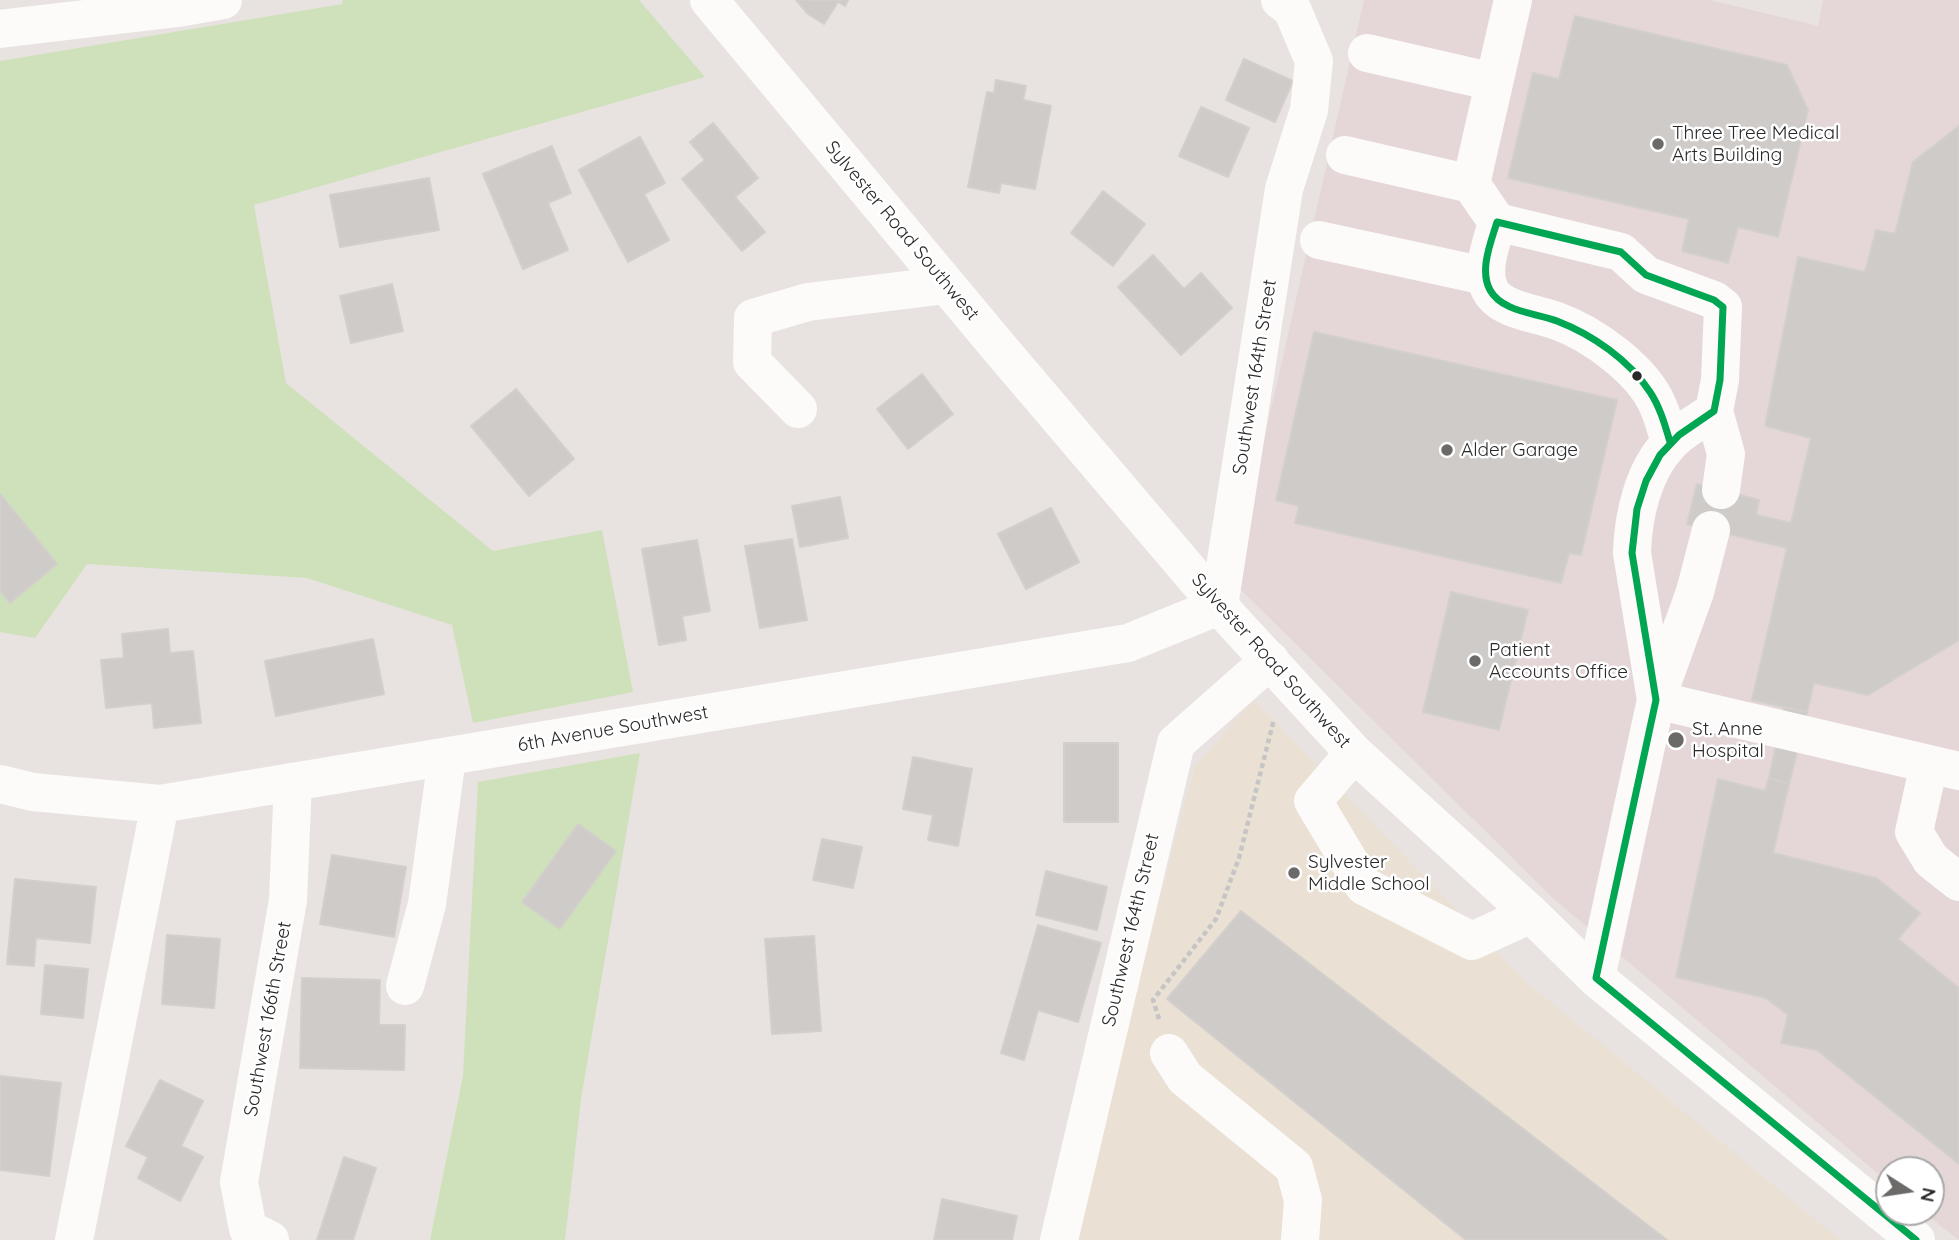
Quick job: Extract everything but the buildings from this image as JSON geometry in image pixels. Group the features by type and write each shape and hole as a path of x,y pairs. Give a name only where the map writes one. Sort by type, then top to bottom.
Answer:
{"street":[{"path":"0,29 178,8 223,0"},
{"name":"Sylvester Road Southwest","path":"709,0 946,285 1219,606 1354,752 1531,914 1596,978 1916,1240"},
{"name":"Southwest 164th Street","path":"1219,606 1284,189 1309,110 1314,61 1292,9 1280,0"},
{"path":"1471,184 1513,0"},
{"path":"1367,53 1494,82"},
{"path":"1345,155 1471,184 1497,222 1621,252 1646,275 1714,300 1723,307 1720,380 1714,411 1726,454 1721,490"},
{"path":"1497,222 1485,276 1491,293 1506,305 1557,320 1605,346 1647,386 1658,406 1670,442"},
{"path":"1319,240 1485,276"},
{"path":"799,409 752,362 753,318 808,302 946,285"},
{"path":"1656,701 1632,553 1633,528 1648,477 1670,442 1714,411"},
{"path":"1596,978 1656,701 1695,592 1711,530"},
{"name":"6th Avenue Southwest","path":"0,784 33,792 160,804 1128,643 1219,606"},
{"name":"Southwest 164th Street","path":"1059,1240 1175,743 1270,660"},
{"path":"1656,701 1944,768 1914,832 1931,860 1959,882"},
{"path":"1354,752 1313,801 1364,886 1472,941 1531,914"},
{"path":"405,986 426,904 447,757"},
{"name":"Southwest 166th Street","path":"270,1240 248,1229 239,1182 288,900 293,782"},
{"path":"74,1240 160,804"},
{"path":"1169,1053 1185,1078 1294,1167 1303,1200 1300,1240"}],"path":[{"path":"1169,1053 1153,1000 1216,919 1239,858 1275,715"}],"shaded area":[{"name":"St. Anne Hospital","path":"1364,0 1710,0 1818,26 1823,0 1959,0 1959,1240 1941,1226 1945,1226 1945,1156 1875,1156 1875,1171 1554,899 1232,581"},
{"name":"Sylvester Middle School","path":"1254,700 1524,980 1840,1240 1078,1240 1137,985 1195,766"}],"green space":[{"path":"343,0 639,0 705,77 254,205 286,383 493,551 602,530 633,692 473,723 452,625 307,578 87,564 35,638 0,632 0,61 342,4"},
{"path":"640,753 581,1099 565,1240 430,1240 463,1076 478,782"}],"transit line":[{"path":"1670,442 1654,398 1621,359 1597,341 1570,327 1520,311 1495,297 1487,282 1486,265 1497,222 1621,252 1646,275 1714,300 1723,307 1720,380 1714,411 1679,435 1660,455 1646,481 1637,509 1632,553 1656,700 1596,978 1916,1240"}],"place":[{"name":"Three Tree Medical Arts Building","path":"1658,144"},
{"name":"Alder Garage","path":"1447,450"},
{"name":"Patient Accounts Office","path":"1475,661"},
{"name":"St. Anne Hospital","path":"1676,740"},
{"name":"Sylvester Middle School","path":"1294,873"}]}
